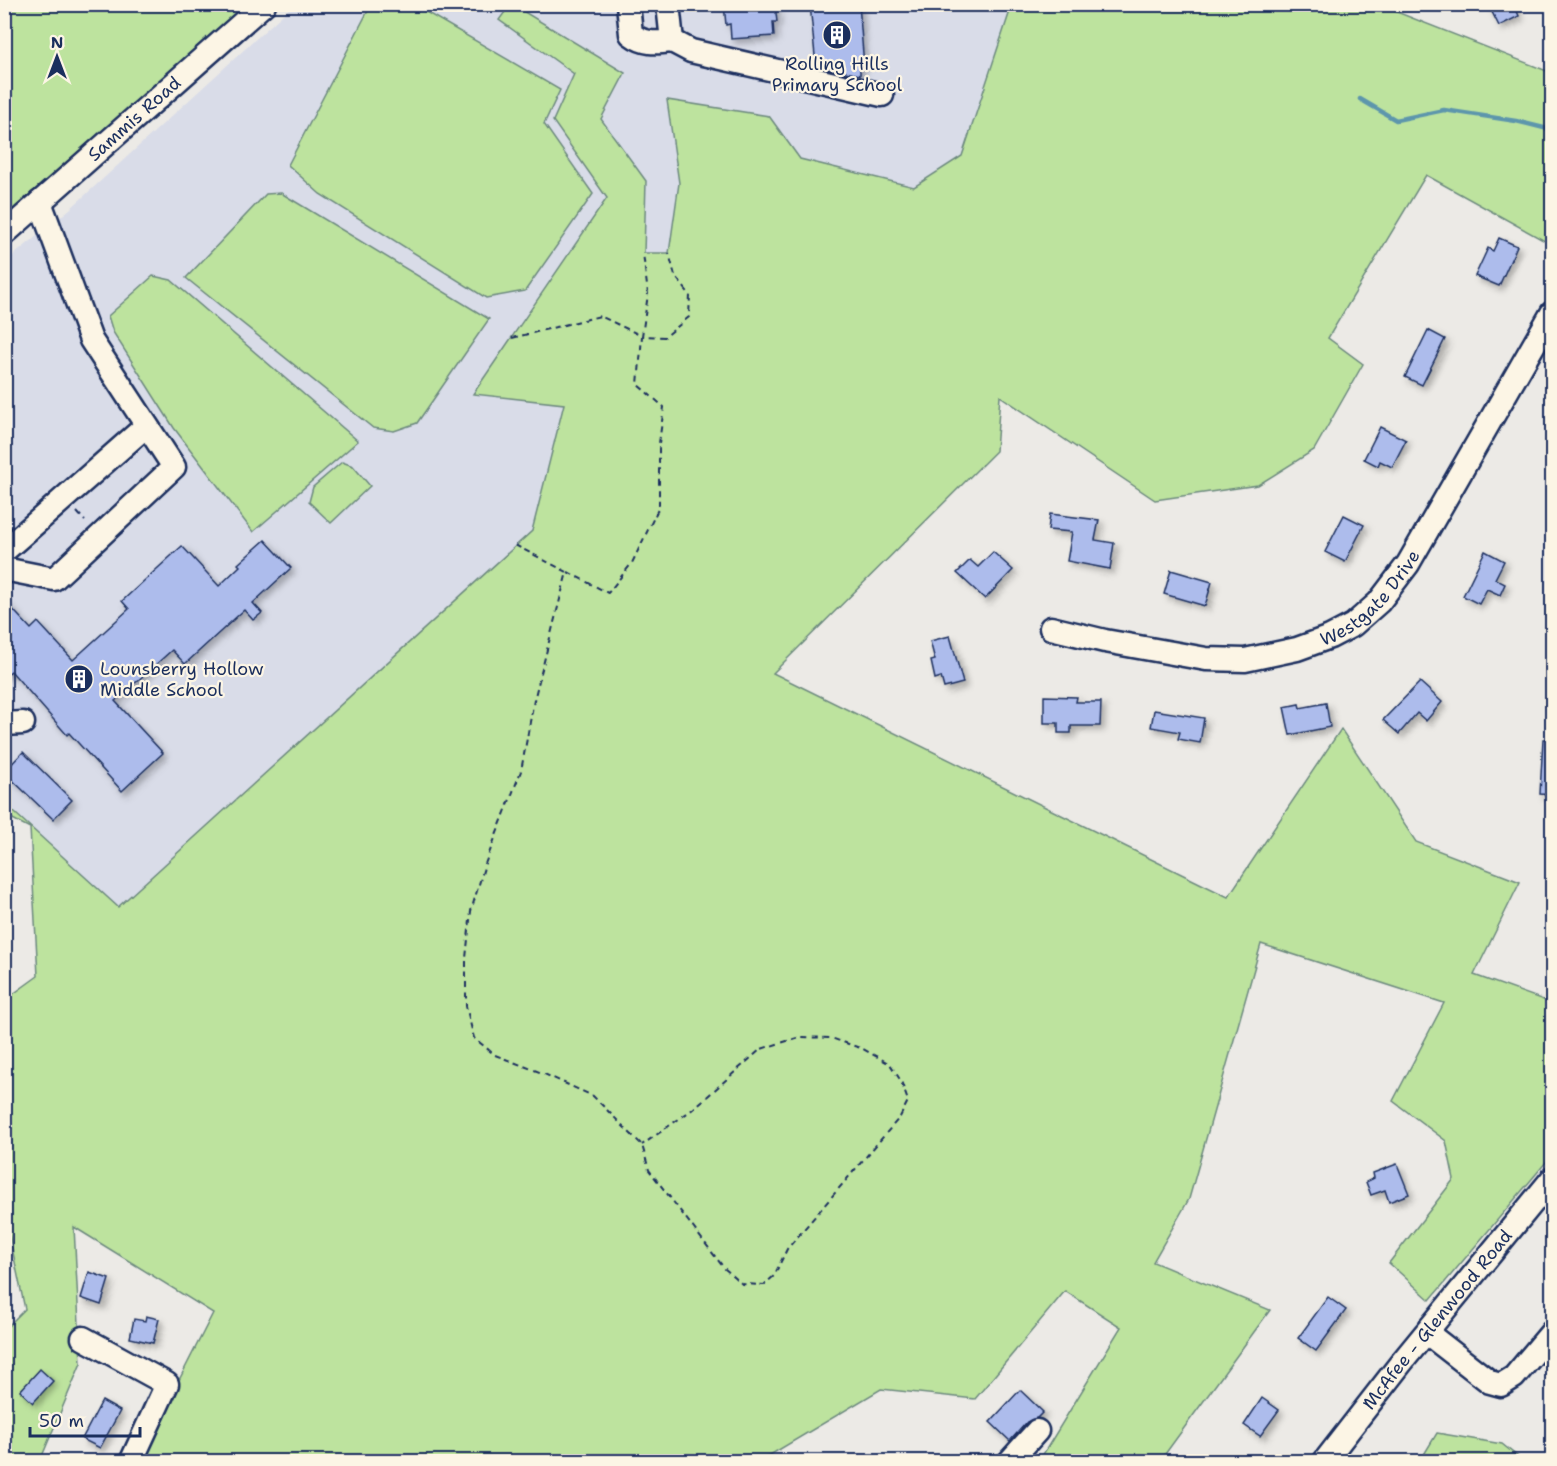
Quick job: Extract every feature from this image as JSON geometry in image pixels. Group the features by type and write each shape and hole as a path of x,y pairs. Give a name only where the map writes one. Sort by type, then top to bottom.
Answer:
{"street":[{"name":"Sammis Road","path":"4,234 264,4"},
{"path":"628,4 631,34 641,41 672,41 691,51 882,95"},
{"path":"668,4 672,41"},
{"path":"4,569 54,579 174,467 91,340 40,202"},
{"name":"Westgate Drive","path":"1051,628 1105,641 1206,659 1245,660 1297,649 1330,637 1353,625 1378,602 1408,564 1552,313"},
{"path":"4,551 146,426"},
{"name":"McAfee - Glenwood Road","path":"1328,1460 1552,1179"},
{"path":"1427,1333 1491,1382 1501,1385 1514,1377 1552,1332"},
{"path":"83,1338 167,1384 131,1461"},
{"path":"1009,1461 1037,1431"}],"path":[{"path":"515,545 609,593 632,563 659,507 659,443 664,407 639,385 642,336 648,294 643,253"},
{"path":"512,338 600,316 642,336 665,337 689,317 690,295 675,276 669,253"},
{"path":"73,507 85,521"},
{"path":"567,572 534,700 521,771 485,864 471,911 466,958 466,1006 474,1038 495,1055 592,1096 642,1145 649,1170 724,1268 742,1284 764,1285 774,1276 788,1249 900,1117 908,1101 901,1081 890,1064 863,1049 831,1038 800,1037 760,1049 693,1109 642,1145"}],"shaded area":[{"path":"293,5 510,5 500,21 574,74 553,121 608,198 473,394 564,403 532,531 118,907 5,803 4,263 70,209"},
{"path":"513,5 1012,5 962,156 914,187 800,159 768,116 667,100 679,183 669,253 643,253 646,181 601,119 625,73"}],"green space":[{"path":"5,4 245,4 245,5 5,216"},
{"path":"371,5 414,5 560,90 544,124 593,194 525,291 486,298 320,194 288,165"},
{"path":"510,5 625,73 601,119 646,181 644,253 669,253 679,183 667,100 769,116 800,159 914,187 962,156 1012,5 1379,5 1552,73 1552,245 1426,175 1328,338 1363,364 1314,450 1258,485 1155,500 1000,396 996,451 773,673 1228,897 1341,729 1416,842 1520,882 1474,975 1552,1003 1552,1155 1430,1300 1389,1263 1454,1179 1446,1141 1393,1101 1444,1003 1261,944 1189,1199 1153,1262 1270,1310 1160,1461 1039,1461 1121,1327 1065,1291 975,1399 881,1389 760,1461 138,1461 213,1313 74,1227 81,1363 40,1461 5,1461 5,1329 25,1309 5,1215 5,1000 38,976 30,828 5,815 4,803 118,907 532,531 564,404 473,394 607,198 553,121 574,74 499,20"},
{"path":"281,193 489,319 417,423 394,431 373,428 186,278 266,194"},
{"path":"153,276 171,280 358,441 253,532 174,428 113,332 108,316"},
{"path":"342,462 353,466 370,486 331,523 309,502 313,487"},
{"path":"1437,1433 1502,1444 1523,1461 1420,1461"}],"building":[{"name":"Rolling Hills Primary School","path":"724,4 775,4 777,22 773,22 774,36 731,39 730,24 726,25"},
{"name":"Rolling Hills Primary School","path":"810,4 859,4 864,66 860,66 860,75 835,70 835,67 816,66"},
{"path":"1488,4 1514,4 1519,16 1499,26"},
{"path":"1499,238 1517,246 1499,286 1475,276 1488,248 1493,251"},
{"path":"1428,330 1445,339 1422,385 1405,377"},
{"path":"1380,427 1406,440 1392,467 1380,461 1378,466 1364,459"},
{"path":"1050,514 1099,520 1095,540 1114,543 1110,569 1067,561 1072,532 1048,530"},
{"path":"1344,515 1364,525 1345,562 1325,552"},
{"name":"Lounsberry Hollow Middle School","path":"265,540 291,568 253,603 262,613 253,620 244,610 185,664 172,650 115,701 163,753 122,791 69,733 67,735 11,671 4,677 4,600 31,629 38,622 73,660 129,609 122,601 182,546 219,586 240,566 238,564"},
{"path":"1485,551 1504,561 1495,579 1505,584 1500,595 1487,589 1479,604 1463,596"},
{"path":"993,552 1013,570 985,599 957,573 970,560 978,567"},
{"path":"1171,570 1212,582 1205,606 1164,594"},
{"path":"950,636 963,683 944,688 941,677 935,679 931,661 935,660 930,641"},
{"path":"1420,682 1442,702 1426,721 1417,713 1399,734 1383,720"},
{"path":"1044,696 1077,697 1076,702 1101,702 1100,726 1071,726 1071,733 1058,733 1058,723 1044,723"},
{"path":"1326,703 1330,727 1290,735 1284,707 1299,704 1300,708"},
{"path":"1154,710 1204,718 1200,743 1178,739 1180,732 1151,727"},
{"path":"1543,739 1552,739 1552,795 1540,794"},
{"path":"23,752 72,800 53,819 4,772"},
{"path":"1397,1164 1409,1194 1389,1202 1385,1190 1371,1195 1366,1182 1374,1178 1373,1173"},
{"path":"89,1272 109,1279 101,1305 81,1298"},
{"path":"1328,1297 1346,1310 1316,1351 1298,1338"},
{"path":"146,1316 159,1319 153,1343 130,1338 134,1319 145,1321"},
{"path":"40,1369 53,1381 33,1403 20,1391"},
{"path":"1020,1390 1043,1412 1037,1418 1027,1422 1010,1441 990,1422"},
{"path":"1262,1398 1279,1410 1260,1436 1244,1425"},
{"path":"102,1401 120,1411 100,1448 82,1439"}],"waterway":[{"path":"1360,99 1396,120 1444,110 1516,121 1552,130"}],"place":[{"name":"Rolling Hills Primary School","path":"837,35"},
{"name":"Lounsberry Hollow Middle School","path":"79,679"}]}
